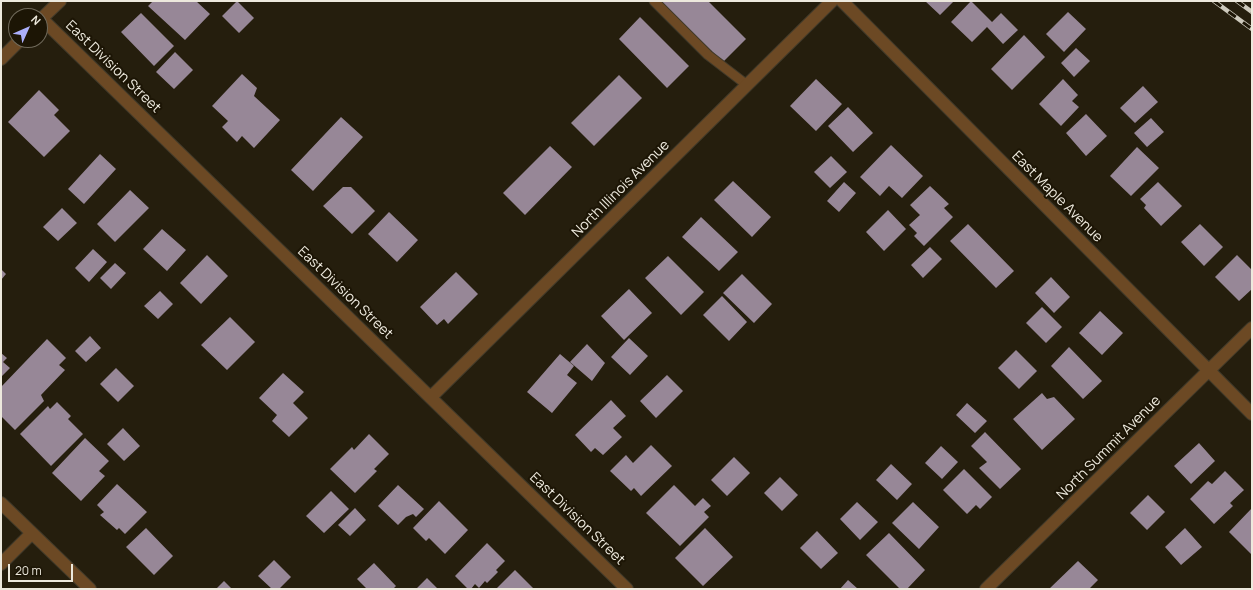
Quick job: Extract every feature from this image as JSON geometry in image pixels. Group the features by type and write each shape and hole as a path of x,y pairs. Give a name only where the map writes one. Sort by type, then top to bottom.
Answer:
{"street":[{"path":"48,12 60,1"},
{"name":"North Illinois Avenue","path":"431,397 832,1"},
{"name":"East Maple Avenue","path":"842,1 1252,414"},
{"name":"East Division Street","path":"48,26 627,589"},
{"path":"1,59 12,48"},
{"name":"North Summit Avenue","path":"986,589 1252,328"},
{"path":"1,502 90,589"},
{"path":"1,564 32,533"}],"lane":[{"path":"654,1 708,55 746,86"}],"building":[{"path":"153,1 196,1 210,14 185,40 148,6"},
{"path":"237,1 254,18 239,33 222,16"},
{"path":"664,1 708,1 746,39 723,62 662,3"},
{"path":"925,1 954,1 940,15"},
{"path":"971,1 992,22 1001,13 1018,30 1003,44 987,27 972,42 951,22"},
{"path":"1068,12 1086,29 1064,52 1046,34"},
{"path":"141,13 174,46 154,66 121,32"},
{"path":"640,17 689,66 667,88 619,39"},
{"path":"1024,35 1045,57 1012,90 991,69"},
{"path":"1076,48 1090,61 1074,77 1061,63"},
{"path":"175,52 193,70 174,89 156,72"},
{"path":"242,74 257,88 254,96 280,120 254,148 242,136 237,142 222,127 228,121 212,106"},
{"path":"619,75 642,98 594,146 571,123"},
{"path":"816,79 842,104 816,131 790,106"},
{"path":"1063,79 1078,95 1072,101 1079,107 1061,126 1039,104"},
{"path":"1143,86 1158,102 1135,123 1120,108"},
{"path":"39,90 59,110 54,115 70,131 44,157 8,122"},
{"path":"848,107 873,133 853,152 828,126"},
{"path":"1086,114 1107,136 1086,156 1066,133"},
{"path":"341,117 363,137 313,191 291,170"},
{"path":"1151,118 1164,132 1147,147 1134,133"},
{"path":"891,145 923,176 902,198 889,186 880,196 860,177"},
{"path":"550,146 572,167 525,215 503,193"},
{"path":"1137,147 1159,168 1131,196 1110,176"},
{"path":"100,154 116,169 84,204 68,189"},
{"path":"831,156 847,172 830,188 814,172"},
{"path":"733,181 771,217 752,237 714,200"},
{"path":"844,182 856,193 839,212 827,201"},
{"path":"1158,182 1182,206 1161,226 1144,208 1146,205 1140,199"},
{"path":"930,186 949,204 944,208 953,217 924,246 914,236 917,233 909,225 920,215 910,205"},
{"path":"343,187 351,187 375,211 352,234 323,206"},
{"path":"130,190 149,208 115,242 97,224"},
{"path":"62,208 77,223 58,241 43,227"},
{"path":"888,210 906,229 884,251 866,232"},
{"path":"389,212 418,240 397,262 368,234"},
{"path":"701,217 738,252 719,271 682,237"},
{"path":"968,224 1014,271 996,288 950,241"},
{"path":"1200,224 1223,247 1204,266 1181,242"},
{"path":"162,229 186,250 167,271 143,249"},
{"path":"930,247 942,259 923,278 911,265"},
{"path":"93,249 107,262 89,282 75,268"},
{"path":"207,255 228,276 201,304 180,283"},
{"path":"1237,255 1252,270 1252,289 1239,301 1215,277"},
{"path":"668,256 704,292 681,315 645,278"},
{"path":"115,263 126,273 111,289 100,278"},
{"path":"1,269 6,274 1,280"},
{"path":"456,272 478,294 448,324 444,319 437,325 420,307"},
{"path":"742,274 772,304 754,323 723,293"},
{"path":"1051,277 1070,297 1054,313 1035,293"},
{"path":"629,289 652,313 624,340 601,316"},
{"path":"160,291 173,304 158,319 144,306"},
{"path":"722,296 747,322 729,341 703,315"},
{"path":"1042,307 1062,327 1046,343 1026,323"},
{"path":"1100,311 1123,333 1102,355 1079,333"},
{"path":"230,317 255,342 227,370 201,345"},
{"path":"90,336 101,348 86,362 75,351"},
{"path":"629,338 648,356 630,375 611,357"},
{"path":"47,339 66,358 59,365 65,370 41,395 44,401 15,430 1,416 1,387"},
{"path":"587,344 605,363 592,381 570,362"},
{"path":"1069,347 1102,381 1083,399 1051,366"},
{"path":"1016,350 1037,371 1019,389 998,368"},
{"path":"1,353 7,358 3,362 10,368 1,377"},
{"path":"560,354 574,366 567,375 577,383 552,413 527,392"},
{"path":"116,368 134,386 118,402 100,384"},
{"path":"283,373 304,392 293,403 308,418 289,437 272,421 277,415 259,398"},
{"path":"667,375 683,391 656,418 640,401"},
{"path":"1042,393 1047,399 1054,397 1075,419 1042,450 1013,419"},
{"path":"611,400 626,416 613,428 622,437 603,455 595,448 591,452 575,435"},
{"path":"57,402 71,416 68,419 83,434 51,466 20,434 48,406 50,409"},
{"path":"967,403 987,421 975,433 956,415"},
{"path":"123,428 140,446 124,461 107,444"},
{"path":"985,432 1021,469 1000,489 979,468 987,462 971,446"},
{"path":"369,434 389,454 374,469 377,471 355,493 330,469 352,447 354,450"},
{"path":"85,438 109,461 99,471 105,476 81,501 52,473"},
{"path":"1199,443 1215,461 1191,484 1174,466"},
{"path":"651,445 672,466 641,496 634,488 631,491 610,471 626,455 633,463"},
{"path":"941,446 958,462 942,479 925,463"},
{"path":"734,457 750,473 727,496 711,480"},
{"path":"891,464 912,484 897,500 876,480"},
{"path":"964,469 992,497 980,509 976,505 967,514 943,490"},
{"path":"1225,471 1244,490 1230,503 1233,506 1214,524 1190,499 1208,481 1212,484"},
{"path":"780,477 798,495 782,511 764,493"},
{"path":"117,484 147,512 125,534 119,528 117,530 100,515 104,512 97,505"},
{"path":"398,485 424,509 416,517 413,514 406,517 398,525 378,506"},
{"path":"674,485 695,506 703,498 711,506 704,512 709,517 680,546 646,513"},
{"path":"331,491 349,509 324,533 306,516"},
{"path":"1148,495 1165,512 1147,530 1130,513"},
{"path":"439,501 468,530 445,554 429,538 426,541 413,528"},
{"path":"857,502 878,522 860,540 840,519"},
{"path":"913,502 939,527 919,549 892,523"},
{"path":"355,508 366,520 350,536 338,525"},
{"path":"1252,508 1252,555 1229,532"},
{"path":"146,528 173,556 154,575 126,547"},
{"path":"705,528 733,557 703,586 675,558"},
{"path":"1185,528 1202,547 1181,565 1165,547"},
{"path":"817,531 838,553 821,569 800,548"},
{"path":"889,533 925,570 907,589 900,589 866,555"},
{"path":"487,543 505,561 496,570 498,572 487,583 485,581 479,588 475,584 471,589 468,589 455,576"},
{"path":"274,560 291,577 279,589 272,589 258,576"},
{"path":"1078,561 1098,580 1089,589 1049,589"},
{"path":"374,563 396,586 393,589 367,589 357,579"},
{"path":"515,570 534,589 496,589"},
{"path":"427,578 438,589 416,589"},
{"path":"848,580 858,589 840,589"},
{"path":"224,581 232,589 216,589"}],"railway":[{"path":"1214,1 1252,29"},
{"path":"1237,1 1252,12"}]}
